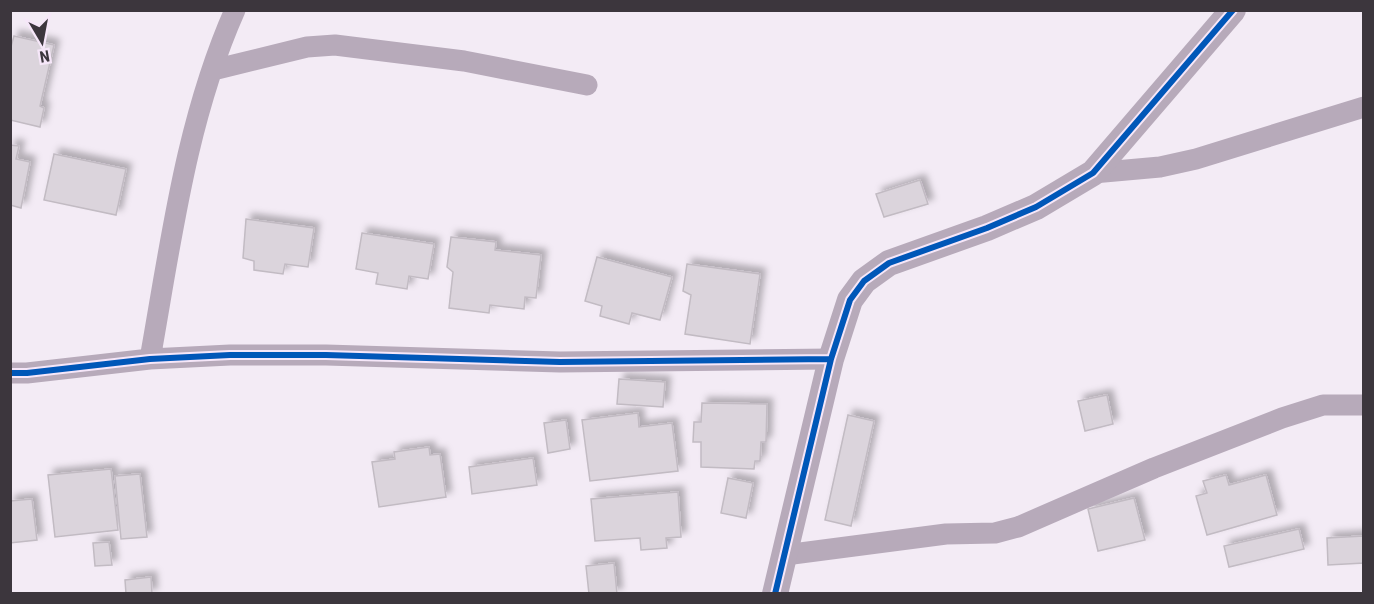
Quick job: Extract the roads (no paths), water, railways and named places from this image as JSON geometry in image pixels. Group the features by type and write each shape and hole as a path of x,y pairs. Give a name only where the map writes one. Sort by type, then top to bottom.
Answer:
{"street":[{"path":"150,359 188,152 224,36 235,10"},
{"path":"775,594 831,359 850,300 864,282 889,263 987,228 1036,207 1093,173 1233,10"},
{"path":"213,70 307,47 335,45 464,61 586,85"},
{"path":"1093,173 1160,167 1196,159 1362,112"},
{"path":"10,373 150,359 230,355 560,362 831,359"},
{"path":"785,555 946,534 995,533 1027,524 1154,468 1311,408 1323,405 1364,405"}]}
